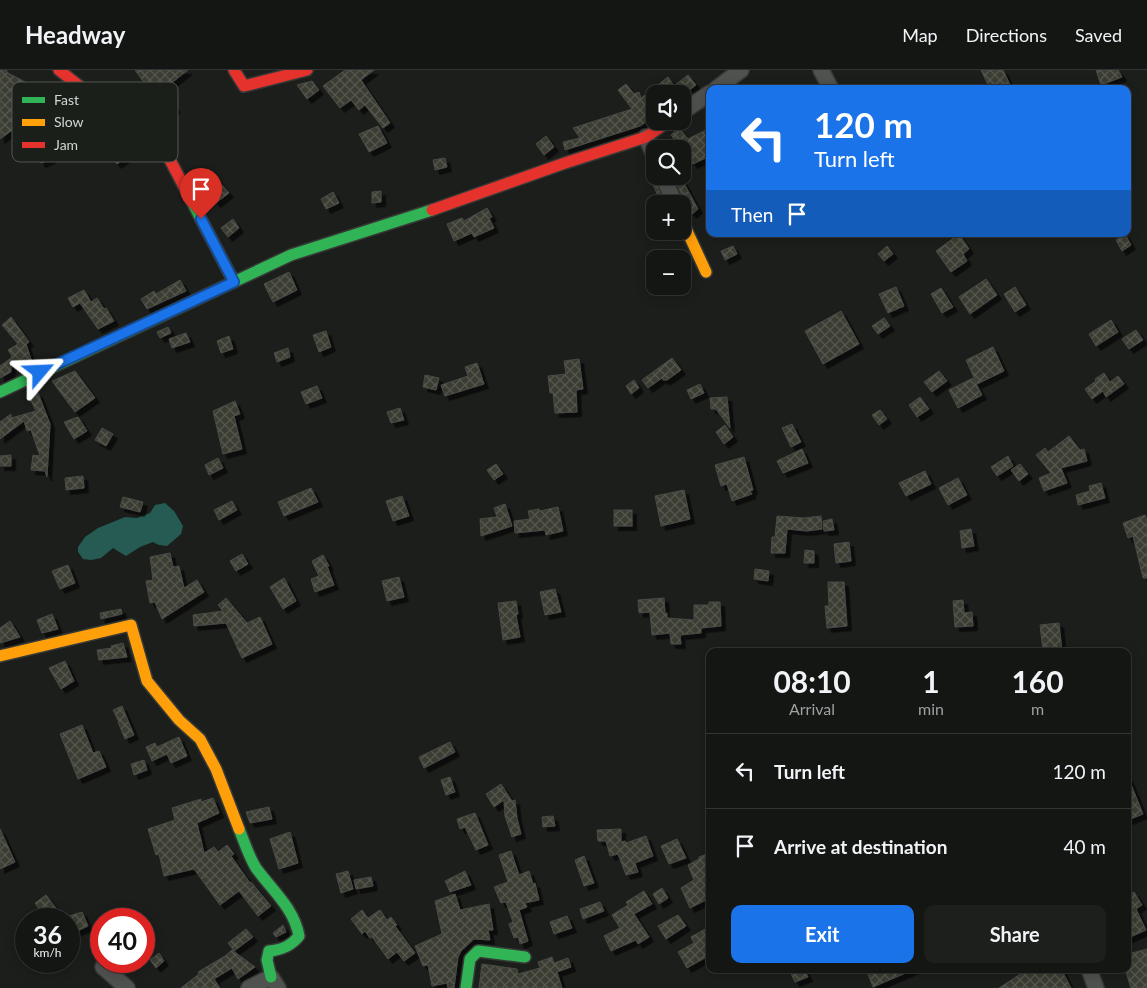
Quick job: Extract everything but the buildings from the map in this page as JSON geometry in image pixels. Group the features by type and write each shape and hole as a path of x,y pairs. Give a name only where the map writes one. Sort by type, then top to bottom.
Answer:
{"street":[{"path":"59,70 74,82"},
{"path":"234,70 244,86 307,70"},
{"path":"721,85 741,70"},
{"path":"821,70 829,85"},
{"path":"691,106 706,96"},
{"path":"0,392 291,255 460,201 646,137 656,130"},
{"path":"171,162 234,282"},
{"path":"691,240 706,272"},
{"path":"0,656 131,625 147,681 179,720 200,739 216,769 232,812 256,866 288,908 297,924 299,936 294,943 281,950 269,951 267,954 266,958 275,983 249,988"},
{"path":"466,988 470,959 478,951 525,958"},
{"path":"110,973 127,988"},
{"path":"1090,973 1096,988"}],"water":[{"path":"165,503 174,511 183,526 181,534 167,546 153,542 140,547 126,556 113,548 101,558 91,560 83,559 78,552 78,547 85,537 98,528 125,517 137,518 150,513 155,505"}],"traffic: fast":[{"path":"192,202 234,282"},
{"path":"0,392 291,255 432,210"},
{"path":"239,829 253,864 282,900 292,917 299,936 286,947 269,951 267,960 271,977"},
{"path":"466,988 470,959 478,951 525,957"}],"traffic: slow":[{"path":"691,240 706,272"},
{"path":"0,656 131,625 147,681 179,720 200,739 216,769 239,829"}],"traffic: jam":[{"path":"59,70 74,82"},
{"path":"234,70 244,86 307,70"},
{"path":"432,210 565,163 646,137 656,130"},
{"path":"171,162 192,202"}],"route":[{"path":"40,372 234,282 201,219"}]}
